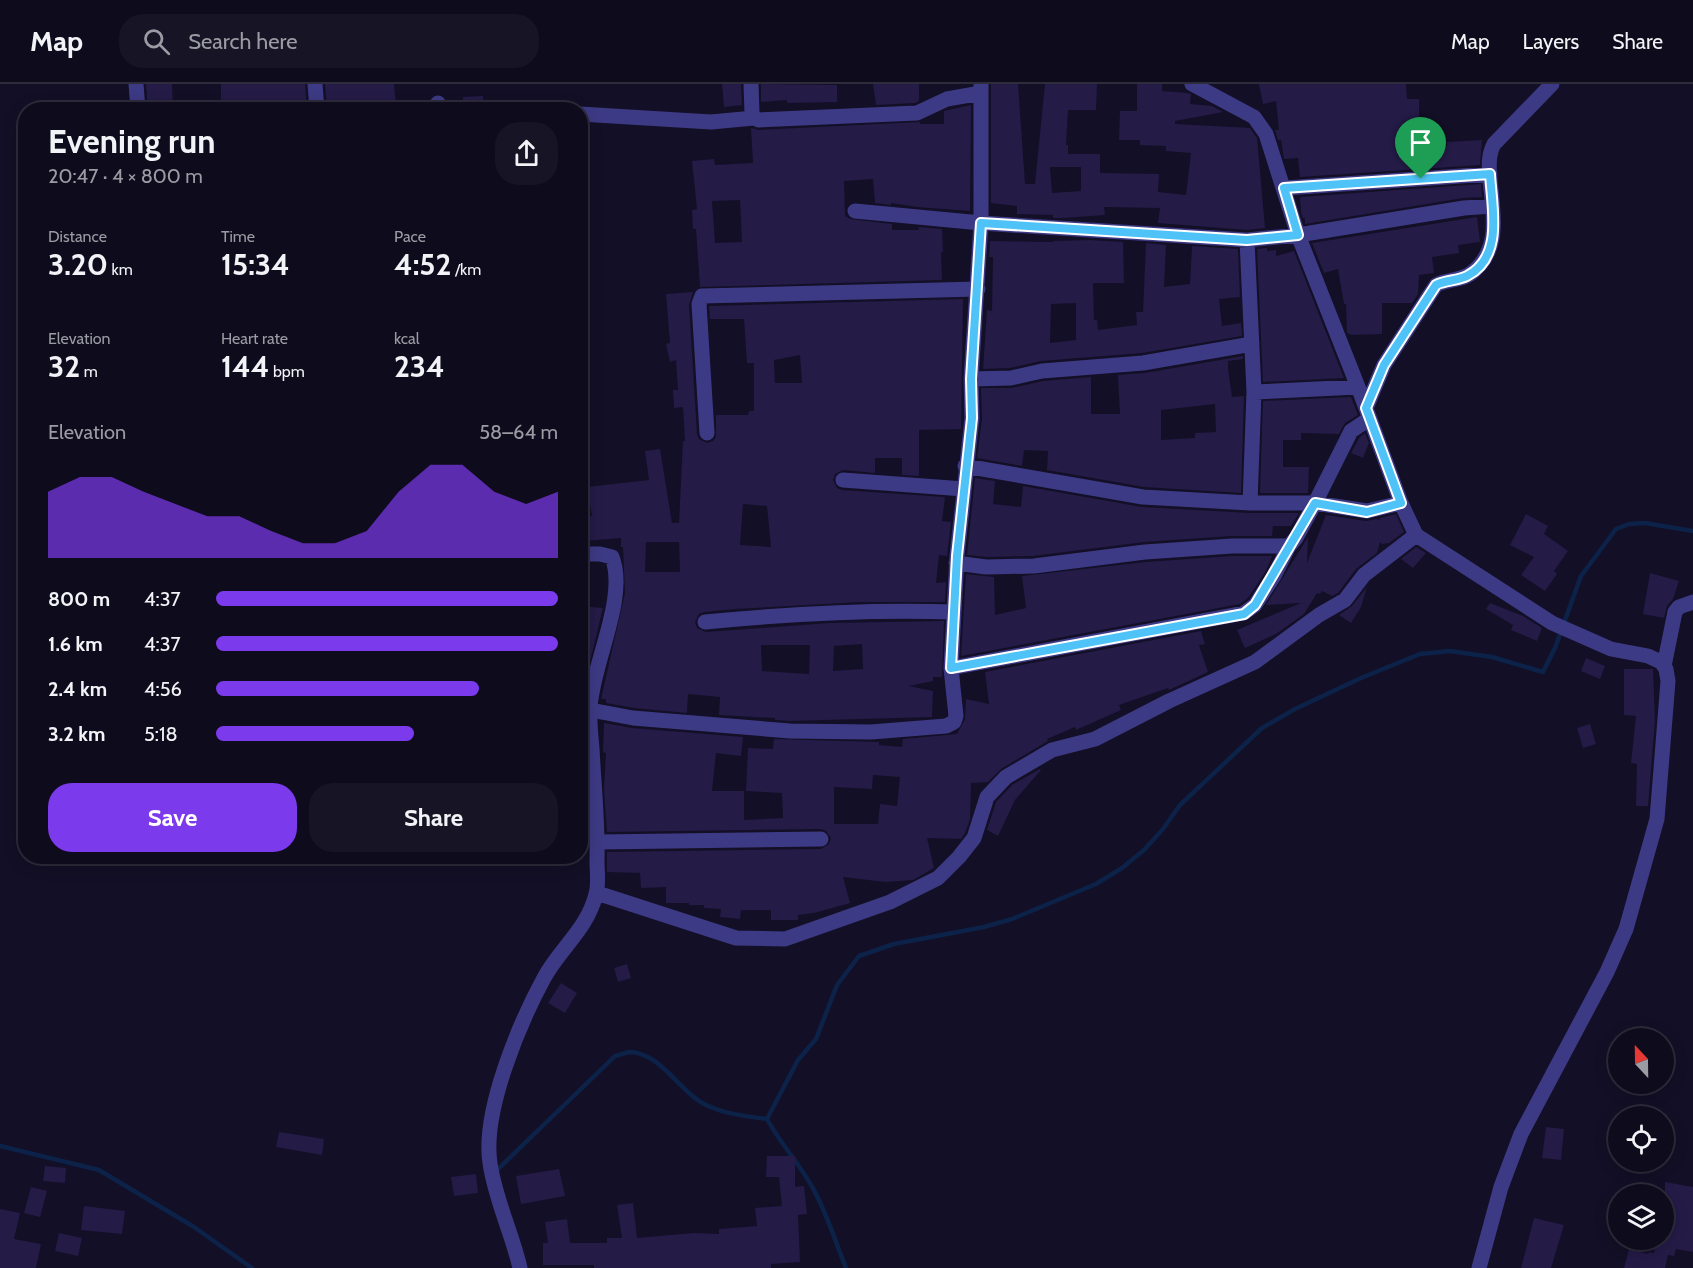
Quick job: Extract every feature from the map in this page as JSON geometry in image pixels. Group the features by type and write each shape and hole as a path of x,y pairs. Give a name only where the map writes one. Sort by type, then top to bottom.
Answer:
{"street":[{"path":"136,84 137,102"},
{"path":"315,84 316,102"},
{"path":"751,84 754,118"},
{"path":"1192,84 1254,117 1266,134 1298,235 1403,507 1415,532 1552,623 1611,649 1648,656 1661,662 1664,666"},
{"path":"951,668 1244,614 1255,605 1296,538 1311,504 1351,431 1363,401 1436,285 1442,281 1468,275 1479,267 1490,250 1494,236 1489,159 1494,144 1551,84"},
{"path":"588,114 711,122 754,118 759,120 917,113 947,99 981,89 981,223 971,379 972,418 956,563 951,668 956,716 954,722 946,726 871,732 790,731 633,718 588,709"},
{"path":"1284,188 1490,174"},
{"path":"855,211 981,223 1247,240 1298,235 1492,206"},
{"path":"1247,240 1254,392 1250,503"},
{"path":"707,433 699,304 702,296 978,289"},
{"path":"971,379 1011,378 1042,371 1143,363 1252,344"},
{"path":"1254,392 1363,401"},
{"path":"965,466 1143,497 1311,504 1367,512 1403,507"},
{"path":"843,480 964,489"},
{"path":"597,893 735,938 784,939 890,902 938,878 959,857 974,838 987,796 1006,777 1052,750 1095,739 1169,701 1255,662 1319,615 1345,600 1364,575 1415,532"},
{"path":"956,563 986,567 1035,566 1156,551 1232,546 1289,546"},
{"path":"588,554 612,557 615,588 609,627 588,698"},
{"path":"1479,1268 1501,1187 1521,1134 1607,972 1626,929 1657,819 1668,681 1664,666 1675,612 1679,607 1693,602"},
{"path":"705,622 785,614 886,609 954,612"},
{"path":"520,1268 513,1239 494,1184 488,1138 501,1081 528,1007 546,975 585,922 597,893 598,842 588,739"},
{"path":"598,842 821,839"}],"building":[{"path":"146,84 172,84 173,102 147,102"},
{"path":"221,84 305,84 306,102 221,102"},
{"path":"325,84 394,84 396,102 326,102"},
{"path":"722,84 741,84 742,105 724,107"},
{"path":"761,84 837,85 837,102 787,103 787,100 761,102"},
{"path":"873,84 919,84 919,101 876,105"},
{"path":"991,84 1018,84 1025,184 1035,184 1045,84 1097,84 1096,110 1068,110 1066,145 1068,145 1068,154 1100,154 1100,173 1159,174 1158,192 1186,195 1191,153 1166,151 1166,146 1140,145 1140,140 1119,140 1120,111 1137,111 1137,84 1162,84 1162,91 1191,94 1190,104 1212,106 1223,112 1175,121 1175,124 1250,128 1257,138 1265,228 1247,230 1158,223 1160,208 1104,207 1105,215 1053,218 1053,215 1017,214 1017,206 991,203","holes":["1050,167 1081,167 1081,191 1052,193"]},
{"path":"1259,84 1406,84 1407,99 1419,99 1419,147 1447,146 1447,142 1482,140 1480,165 1300,177 1298,158 1284,159 1281,140 1278,140 1275,130 1279,130 1276,101 1263,104"},
{"path":"483,96 483,102 463,102 463,97"},
{"path":"971,105 970,211 875,203 873,179 844,181 845,216 850,219 892,224 892,230 919,230 918,227 942,229 942,280 700,287 696,229 693,229 692,210 697,209 692,161 714,159 715,165 753,163 751,128 759,130 920,122 920,124 944,124 944,111","holes":["740,200 742,242 715,243 712,201"]},
{"path":"1481,184 1482,197 1463,198 1305,224 1305,218 1301,213 1300,197"},
{"path":"1477,217 1480,242 1458,245 1459,253 1432,257 1434,273 1419,275 1418,294 1412,303 1382,303 1382,334 1352,335 1347,333 1346,304 1344,304 1338,269 1324,273 1312,243"},
{"path":"990,241 1123,242 1124,283 1093,283 1094,320 1097,320 1098,330 1137,325 1136,312 1143,312 1146,243 1166,245 1164,287 1190,284 1192,246 1238,249 1240,297 1219,299 1222,326 1241,323 1242,336 1142,353 1041,361 1010,368 983,369 987,310 992,311 993,257 989,257","holes":["1076,303 1076,340 1050,343 1051,304"]},
{"path":"1267,248 1267,251 1276,250 1276,256 1294,251 1344,378 1263,382 1257,249"},
{"path":"693,292 689,305 697,434 699,439 707,443 716,437 716,415 748,415 749,411 754,411 754,363 747,363 744,319 710,319 709,306 963,299 961,429 919,430 919,476 902,475 902,458 875,458 875,473 843,470 835,474 833,480 837,488 842,490 945,497 942,521 951,522 947,556 939,555 936,583 946,582 945,602 860,602 735,609 704,612 699,614 695,622 697,628 706,632 830,623 944,621 942,677 933,677 933,681 909,686 933,691 932,717 790,721 719,715 720,697 688,694 687,713 634,708 606,703 606,699 601,699 625,593 623,547 621,547 621,538 588,541 588,516 592,516 588,487 649,480 645,451 660,449 672,523 679,523 683,441 685,441 683,407 674,408 673,390 678,390 676,360 670,362 666,344 670,343 666,294","holes":["800,355 802,383 775,383 774,360","743,504 767,506 771,547 740,545","646,542 679,542 680,572 645,572","862,644 863,669 833,671 834,646","761,645 810,645 809,674 762,671"]},
{"path":"1243,356 1243,359 1228,361 1232,397 1244,396 1241,493 1144,487 1047,470 1048,451 1024,450 1022,466 977,458 982,419 981,388 1011,388 1043,381 1091,377 1091,414 1120,414 1118,375 1145,373","holes":["1215,404 1216,432 1195,433 1195,438 1161,440 1161,410"]},
{"path":"1351,397 1358,415 1345,423 1339,434 1301,433 1301,440 1283,440 1283,467 1309,467 1308,493 1260,493 1263,401"},
{"path":"1365,433 1369,443 1363,458 1351,453 1359,438"},
{"path":"975,478 995,481 993,504 1021,507 1023,486 1142,507 1250,513 1299,513 1291,526 1273,526 1272,536 1231,536 1144,542 1033,556 967,555"},
{"path":"1396,514 1404,532 1389,543 1380,542 1377,553 1356,569 1338,593 1332,596 1322,591 1320,594 1317,593 1304,614 1276,634 1245,648 1237,630 1301,603 1266,605 1308,537 1307,563 1326,515 1366,521 1380,520 1380,518"},
{"path":"1526,514 1548,526 1544,534 1568,551 1554,571 1557,574 1545,591 1521,575 1534,557 1510,545"},
{"path":"1416,547 1426,553 1413,568 1401,559"},
{"path":"1232,556 1272,556 1266,571 1248,598 1240,604 961,656 966,574 994,577 995,615 1026,608 1022,576 1146,562"},
{"path":"1650,573 1679,581 1664,618 1643,614"},
{"path":"1367,587 1361,607 1351,623 1339,615 1352,606"},
{"path":"1490,603 1523,616 1542,628 1537,641 1511,630 1513,625 1486,609"},
{"path":"588,607 603,608 588,669"},
{"path":"1201,631 1205,644 1199,645 1208,672 1169,690 1168,688 1119,705 1121,710 1076,730 1075,727 1047,739 1048,741 1001,769 988,782 971,783 970,819 961,839 927,838 934,868 913,880 885,882 843,877 850,903 798,915 798,920 771,920 771,910 741,910 740,919 720,917 721,909 704,908 704,905 689,905 689,903 666,903 666,887 641,888 640,873 607,872 607,852 821,849 829,844 831,838 826,831 821,829 607,832 604,790 606,753 603,752 604,723 632,728 743,737 741,756 716,753 712,791 744,791 744,820 783,818 782,793 746,791 748,748 773,749 774,739 879,742 879,745 902,747 903,739 957,734 965,719 966,699 989,704 985,672","holes":["873,775 900,777 897,806 880,804 878,824 834,824 834,787 872,789"]},
{"path":"1586,658 1605,666 1600,679 1581,671"},
{"path":"1624,669 1653,669 1655,721 1648,806 1636,806 1637,764 1631,763 1636,716 1624,715"},
{"path":"1590,724 1596,744 1583,748 1577,728"},
{"path":"1040,769 1015,800 998,836 987,830 996,802 1012,785"},
{"path":"627,964 631,978 618,982 614,968"},
{"path":"561,983 577,993 565,1013 548,1003"},
{"path":"1546,1127 1564,1129 1561,1160 1542,1158"},
{"path":"279,1132 324,1139 322,1155 276,1147"},
{"path":"767,1156 795,1156 795,1187 804,1186 807,1214 798,1215 800,1262 771,1264 771,1268 594,1268 594,1265 543,1265 543,1243 548,1243 545,1222 567,1219 570,1243 607,1243 607,1238 622,1238 617,1205 633,1203 637,1238 693,1233 719,1234 719,1229 757,1226 755,1208 782,1206 779,1177 766,1177"},
{"path":"45,1166 66,1168 65,1183 43,1181"},
{"path":"559,1169 565,1196 521,1204 516,1176"},
{"path":"476,1174 478,1193 454,1196 451,1177"},
{"path":"1665,1182 1693,1187 1693,1252 1676,1249 1674,1256 1668,1255 1665,1268 1624,1268 1629,1250 1648,1254 1649,1252 1654,1253 1655,1250 1674,1250 1674,1184 1665,1184"},
{"path":"31,1187 47,1191 40,1217 24,1213"},
{"path":"84,1206 125,1211 122,1234 81,1230"},
{"path":"0,1209 20,1213 14,1239 41,1244 36,1268 0,1268"},
{"path":"1534,1218 1564,1225 1551,1268 1521,1268"},
{"path":"59,1233 82,1238 78,1256 55,1251"}],"waterway":[{"path":"846,1268 816,1195 767,1119 798,1060 816,1039 837,985 859,956 894,944 984,927 1012,919 1096,884 1122,868 1144,850 1180,805 1262,728 1295,709 1361,678 1420,654 1450,651 1492,657 1543,672 1555,648 1581,576 1616,529 1629,524 1645,523 1693,531"},
{"path":"495,1172 615,1056 629,1052 650,1058 704,1104 742,1116 767,1119"},
{"path":"0,1146 99,1170 194,1227 252,1268"}],"route":[{"path":"1490,174 1494,236 1490,250 1479,267 1468,275 1442,281 1436,285 1384,365 1366,408 1401,503 1367,512 1315,503 1274,576 1255,605 1244,614 951,668 957,556 972,418 971,379 981,223 1247,240 1298,235 1284,188 1421,179 1490,174"}]}
